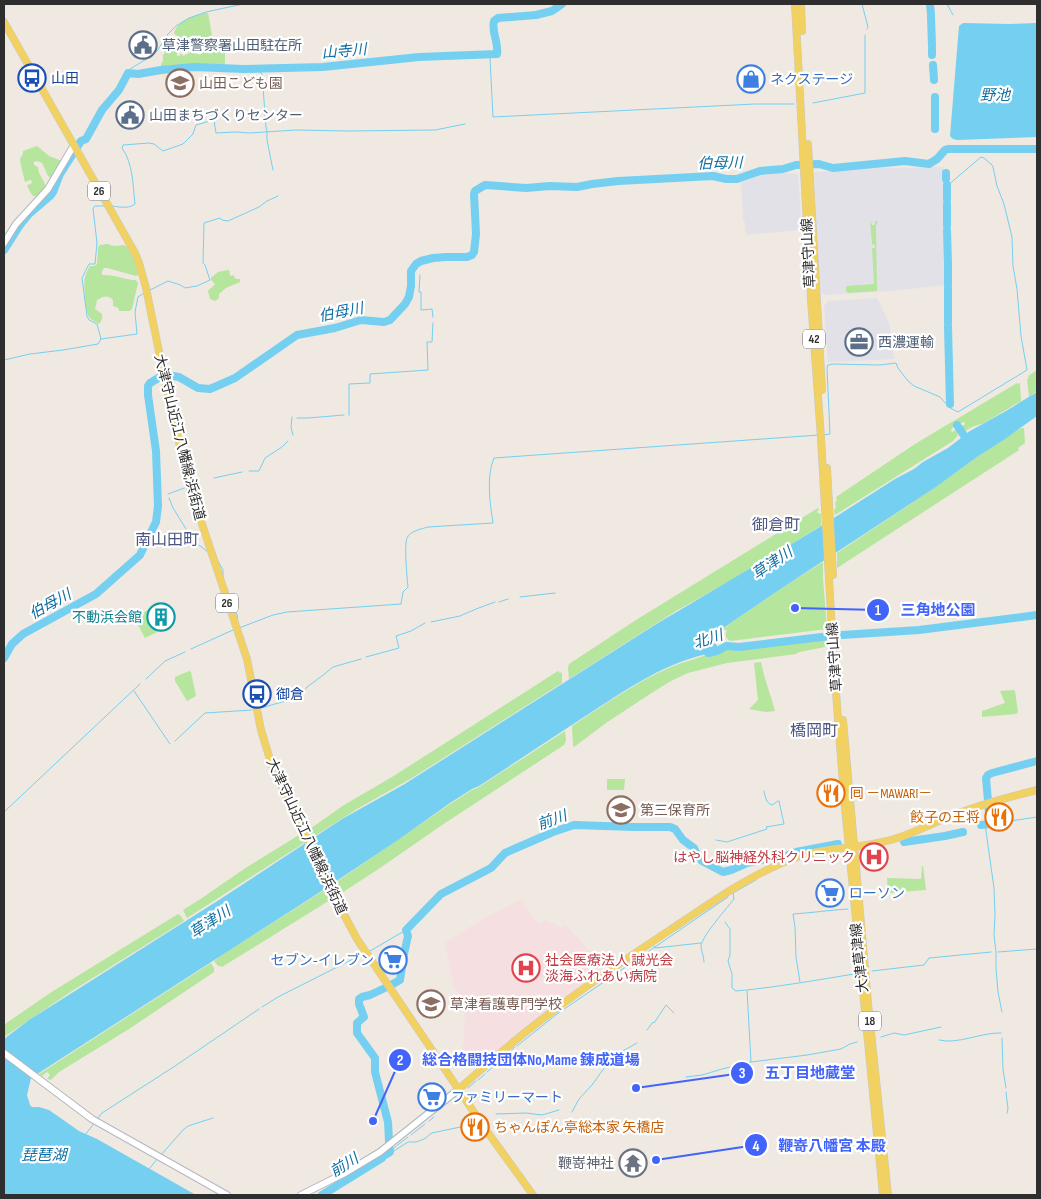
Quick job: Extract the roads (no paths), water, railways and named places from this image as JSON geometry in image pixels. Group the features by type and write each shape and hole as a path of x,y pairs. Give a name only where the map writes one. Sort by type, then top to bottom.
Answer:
{"main road":[{"name":"草津守山線","path":"795,4 807,168 844,797 851,846"},
{"name":"草津守山線","path":"801,4 806,154"},
{"name":"大津守山近江八幡線;浜街道","path":"4,22 137,258 146,288 190,488 247,659 261,730 278,779 333,894 357,939 533,1195"},
{"path":"459,1089 550,1013 651,942 731,889 768,868 803,855 894,839 956,814 1004,798 1037,790"},
{"name":"大津草津線","path":"851,846 883,1195"},
{"name":"大津草津線","path":"851,846 888,1195"}],"street":[{"path":"4,243 16,224 48,189 74,145"},
{"path":"4,1053 95,1121 227,1195"},
{"path":"301,1195 345,1173 385,1149 459,1089"}],"water":[{"name":"野池","path":"963,23 1037,23 1037,137 957,140 950,136 959,26"},
{"path":"1037,392 1037,416 936,487 716,633 711,640 717,645 717,652 681,662 631,687 450,803 314,896 31,1078 27,1095 32,1107 49,1110 79,1131 97,1139 196,1195 4,1195 4,1039 29,1020 219,900 342,819 403,785 658,623 815,530 948,448 970,431"}],"waterway":[{"path":"128,73 130,69 153,55 168,34 176,26 189,18 206,12 243,4"},
{"name":"山寺川","path":"4,250 29,214 53,192 60,174 81,141 86,139 102,110 119,90 128,73 138,74 194,67 244,69 323,67 419,57 497,54 493,29 494,21 498,18 536,15 552,11 562,4"},
{"path":"862,4 867,29"},
{"path":"930,4 931,14"},
{"path":"947,4 953,15"},
{"path":"931,17 932,46"},
{"path":"813,103 865,93 865,35"},
{"path":"932,50 932,55"},
{"path":"490,58 493,117 755,104 794,104"},
{"path":"933,65 934,80"},
{"path":"256,69 262,74 267,140 273,170"},
{"path":"935,97 935,129"},
{"path":"112,206 127,207 135,204 133,182 126,154 122,148 123,145 149,143 154,144 163,151 183,144 193,134 196,125 214,120 216,133 296,130 435,130 465,124"},
{"name":"伯母川","path":"4,658 12,644 23,634 96,594 140,555 156,522 158,506 156,451 148,395 150,383 160,377 173,376 179,377 198,388 210,389 235,378 297,335 335,328 361,320 384,322 390,320 409,297 411,271 416,264 433,258 467,257 472,255 476,234 474,194 475,191 485,185 526,188 550,186 577,187 618,181 713,176 737,179 760,171 783,169 796,165 819,164 833,168 905,161 929,164 948,149 1037,149"},
{"path":"823,435 830,434 828,365 880,365 896,363 908,381 914,386 940,397 950,408 958,412 1027,370 1013,266 1012,237 993,167 981,157 947,186"},
{"path":"946,173 946,179"},
{"path":"947,185 947,199"},
{"path":"150,290 168,281 185,288 197,286 210,280 203,263 204,223 220,218 228,221 278,196"},
{"path":"947,204 947,225"},
{"path":"4,360 30,354 98,344 101,339 97,324 89,320 87,316 82,278 89,264 95,264 97,243 93,208 95,206 105,206"},
{"path":"947,230 948,264"},
{"path":"948,266 948,285"},
{"path":"420,275 421,310 432,309 433,317"},
{"path":"948,289 948,323"},
{"path":"101,339 137,334 135,312 138,297 144,293"},
{"path":"349,415 349,384 370,383 370,374 428,370 427,342 432,342 433,323"},
{"path":"948,327 950,404"},
{"path":"297,418 344,415"},
{"path":"292,417 291,427 293,435"},
{"path":"957,425 969,443"},
{"path":"239,628 273,615 287,612 401,604 403,592 408,587 406,548 407,538 411,534 428,527 493,523 489,481 494,458 819,435"},
{"path":"249,471 259,471 265,458 288,441"},
{"path":"214,478 242,472"},
{"path":"168,494 187,487"},
{"path":"169,498 191,537"},
{"path":"195,542 208,552"},
{"path":"218,561 223,570 223,576"},
{"path":"520,597 555,593"},
{"path":"499,602 508,599"},
{"path":"431,622 460,616 495,602"},
{"path":"234,610 237,614 238,623"},
{"name":"北川","path":"842,635 919,630 1037,615"},
{"path":"366,657 399,648 396,636 411,631 425,623"},
{"path":"191,649 233,630"},
{"name":"北川","path":"708,653 726,646 739,647 838,635"},
{"path":"146,679 165,661 185,652"},
{"path":"261,708 296,698 333,667 361,659"},
{"path":"4,812 140,684"},
{"path":"134,691 170,744"},
{"path":"175,741 205,713 252,710"},
{"name":"前川","path":"981,825 990,824 986,778 988,775 1037,761"},
{"path":"716,840 727,842 767,829 766,827 784,824 779,801 772,805 768,803 764,791"},
{"path":"990,824 1037,817"},
{"path":"985,824 994,888 996,969 1002,1012"},
{"name":"前川","path":"391,985 400,980 408,936 406,930 441,894 491,868 505,853 574,825 670,827 675,829 683,840 694,848 702,861 723,872 747,863 775,857 781,858 796,852 838,844"},
{"name":"前川","path":"904,842 963,832"},
{"path":"733,893 756,880"},
{"path":"704,962 701,948 702,941 734,899 733,893"},
{"path":"517,1046 557,1014 728,897"},
{"path":"800,982 793,914 848,909"},
{"path":"725,922 730,929 730,955 728,961 732,974 732,988 736,991 746,990"},
{"path":"370,951 406,930"},
{"path":"654,946 655,948 701,943"},
{"path":"998,952 1037,949"},
{"path":"872,971 924,965 929,958 991,952"},
{"path":"262,1007 361,955"},
{"path":"751,1062 747,990 854,974"},
{"name":"前川","path":"387,987 359,999 364,1017 357,1023 357,1033 375,1058 375,1072 388,1122 389,1141"},
{"path":"647,1030 666,1005 674,1013"},
{"path":"97,1119 102,1113 259,1009"},
{"path":"881,1037 894,1033 904,1035 941,1027"},
{"path":"939,1040 954,1041 986,1034 1001,1033"},
{"path":"1002,1038 1006,1088"},
{"path":"686,1077 702,1075 751,1062 841,1049 857,1042"},
{"path":"572,1112 579,1099 607,1064 621,1052 637,1043"},
{"path":"506,1055 515,1047"},
{"path":"499,1061 502,1058"},
{"path":"487,1072 496,1064"},
{"path":"478,1080 485,1074"},
{"path":"468,1088 476,1081"},
{"path":"1006,1092 1007,1113"},
{"path":"496,1114 526,1113 542,1115 559,1110"},
{"path":"429,1121 434,1117"},
{"path":"161,1155 188,1126 213,1118"},
{"path":"85,1135 95,1122"},
{"path":"411,1135 425,1124"},
{"path":"390,1152 408,1142 424,1139 432,1133 465,1126"},
{"path":"390,1151 408,1137"},
{"name":"前川","path":"385,1155 390,1150"},
{"path":"149,1169 158,1158"},
{"name":"前川","path":"322,1195 382,1158"}],"place":[{"name":"草津警察署山田駐在所","path":"143,45"},
{"name":"山田","path":"32,78"},
{"name":"ネクステージ","path":"751,79"},
{"name":"山田こども園","path":"180,83"},
{"name":"山田まちづくりセンター","path":"130,115"},
{"name":"西濃運輸","path":"859,342"},
{"name":"三角地公園","path":"795,608"},
{"name":"不動浜会館","path":"161,617"},
{"name":"御倉","path":"257,694"},
{"name":"囘 －MAWARI－","path":"831,793"},
{"name":"第三保育所","path":"621,810"},
{"name":"餃子の王将","path":"999,817"},
{"name":"はやし脳神経外科クリニック","path":"874,857"},
{"name":"ローソン","path":"830,893"},
{"name":"セブン-イレブン","path":"393,960"},
{"name":"社会医療法人 誠光会 淡海ふれあい病院","path":"526,968"},
{"name":"草津看護専門学校","path":"431,1004"},
{"name":"五丁目地蔵堂","path":"636,1088"},
{"name":"ファミリーマート","path":"432,1097"},
{"name":"総合格闘技団体No,Mame 錬成道場","path":"373,1121"},
{"name":"ちゃんぽん亭総本家 矢橋店","path":"475,1127"},
{"name":"鞭嵜八幡宮 本殿","path":"656,1160"},
{"name":"鞭嵜神社","path":"633,1163"}],"district":[{"name":"御倉町","path":"776,524"},
{"name":"南山田町","path":"167,539"},
{"name":"橋岡町","path":"814,730"}],"water label":[{"name":"草津川","path":"772,563"},
{"name":"草津川","path":"210,922"},
{"name":"琵琶湖","path":"44,1155"}]}
